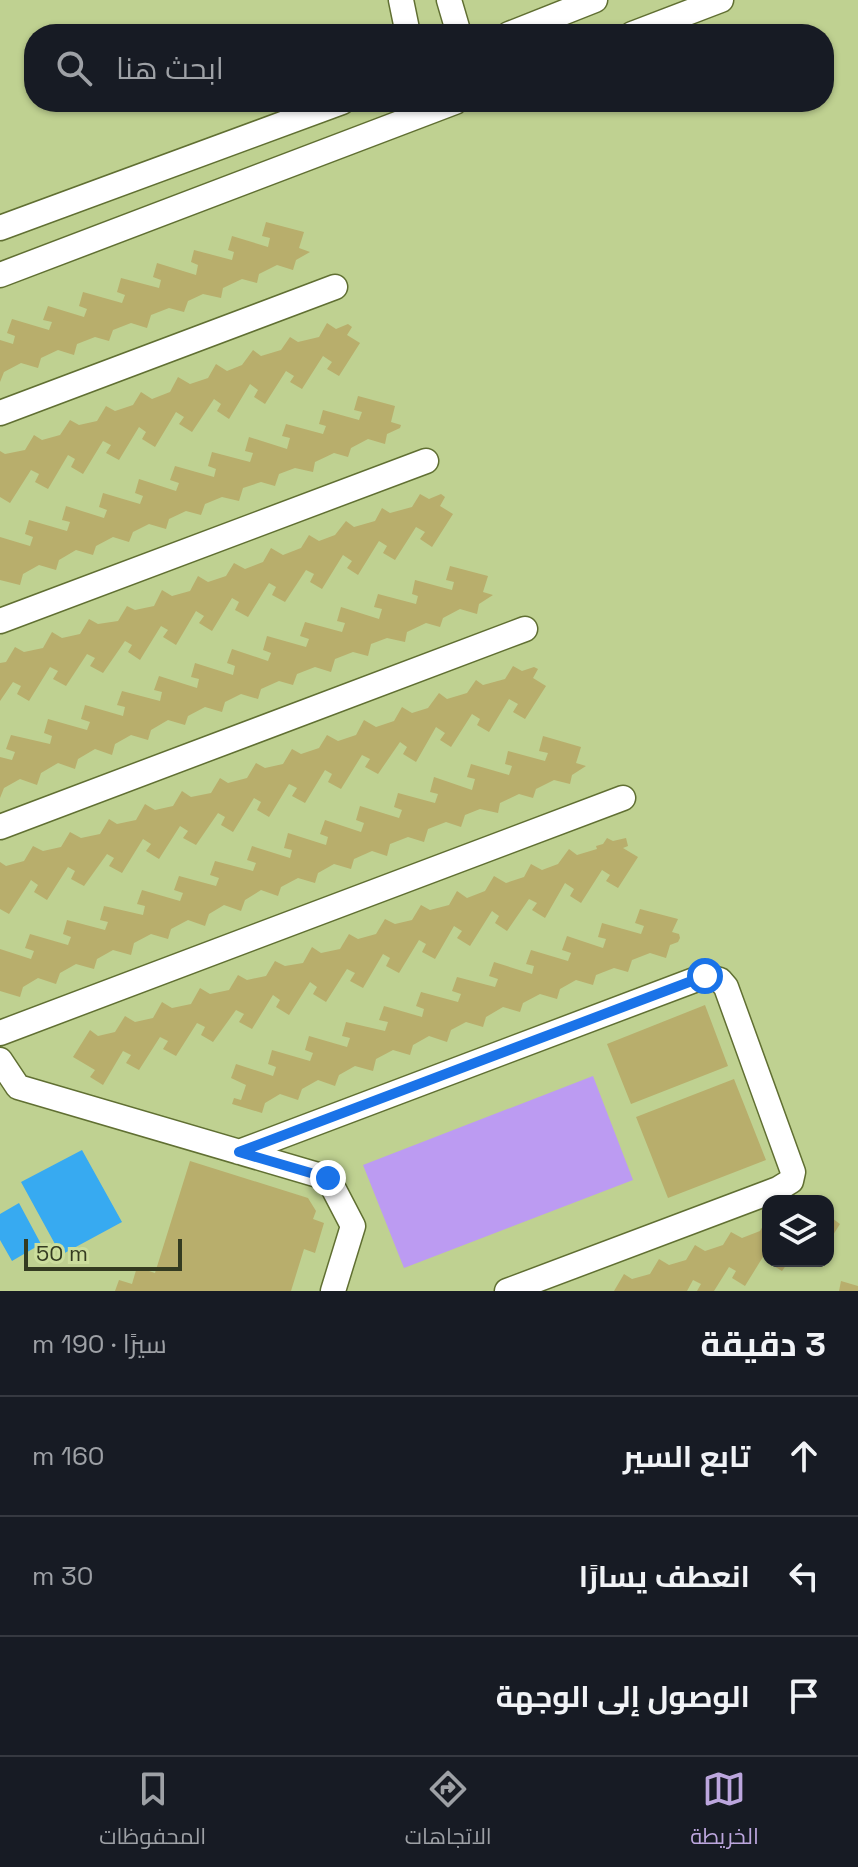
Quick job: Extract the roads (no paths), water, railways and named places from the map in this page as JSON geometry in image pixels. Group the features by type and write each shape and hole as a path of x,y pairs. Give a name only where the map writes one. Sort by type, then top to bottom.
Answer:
{"street":[{"path":"401,0 406,24"},
{"path":"449,0 456,24"},
{"path":"534,24 595,0"},
{"path":"658,24 721,0"},
{"path":"0,228 315,112"},
{"path":"0,275 429,112"},
{"path":"0,413 335,287"},
{"path":"0,621 426,461"},
{"path":"0,827 525,629"},
{"path":"0,1033 623,798"},
{"path":"239,1152 705,976 720,980 726,987 793,1172 791,1181 778,1189 507,1291"},
{"path":"0,1060 9,1092 328,1178 353,1226 333,1291"}],"water":[{"path":"82,1150 122,1222 61,1255 21,1182"},
{"path":"19,1203 41,1244 12,1261 0,1240 0,1214"}]}
